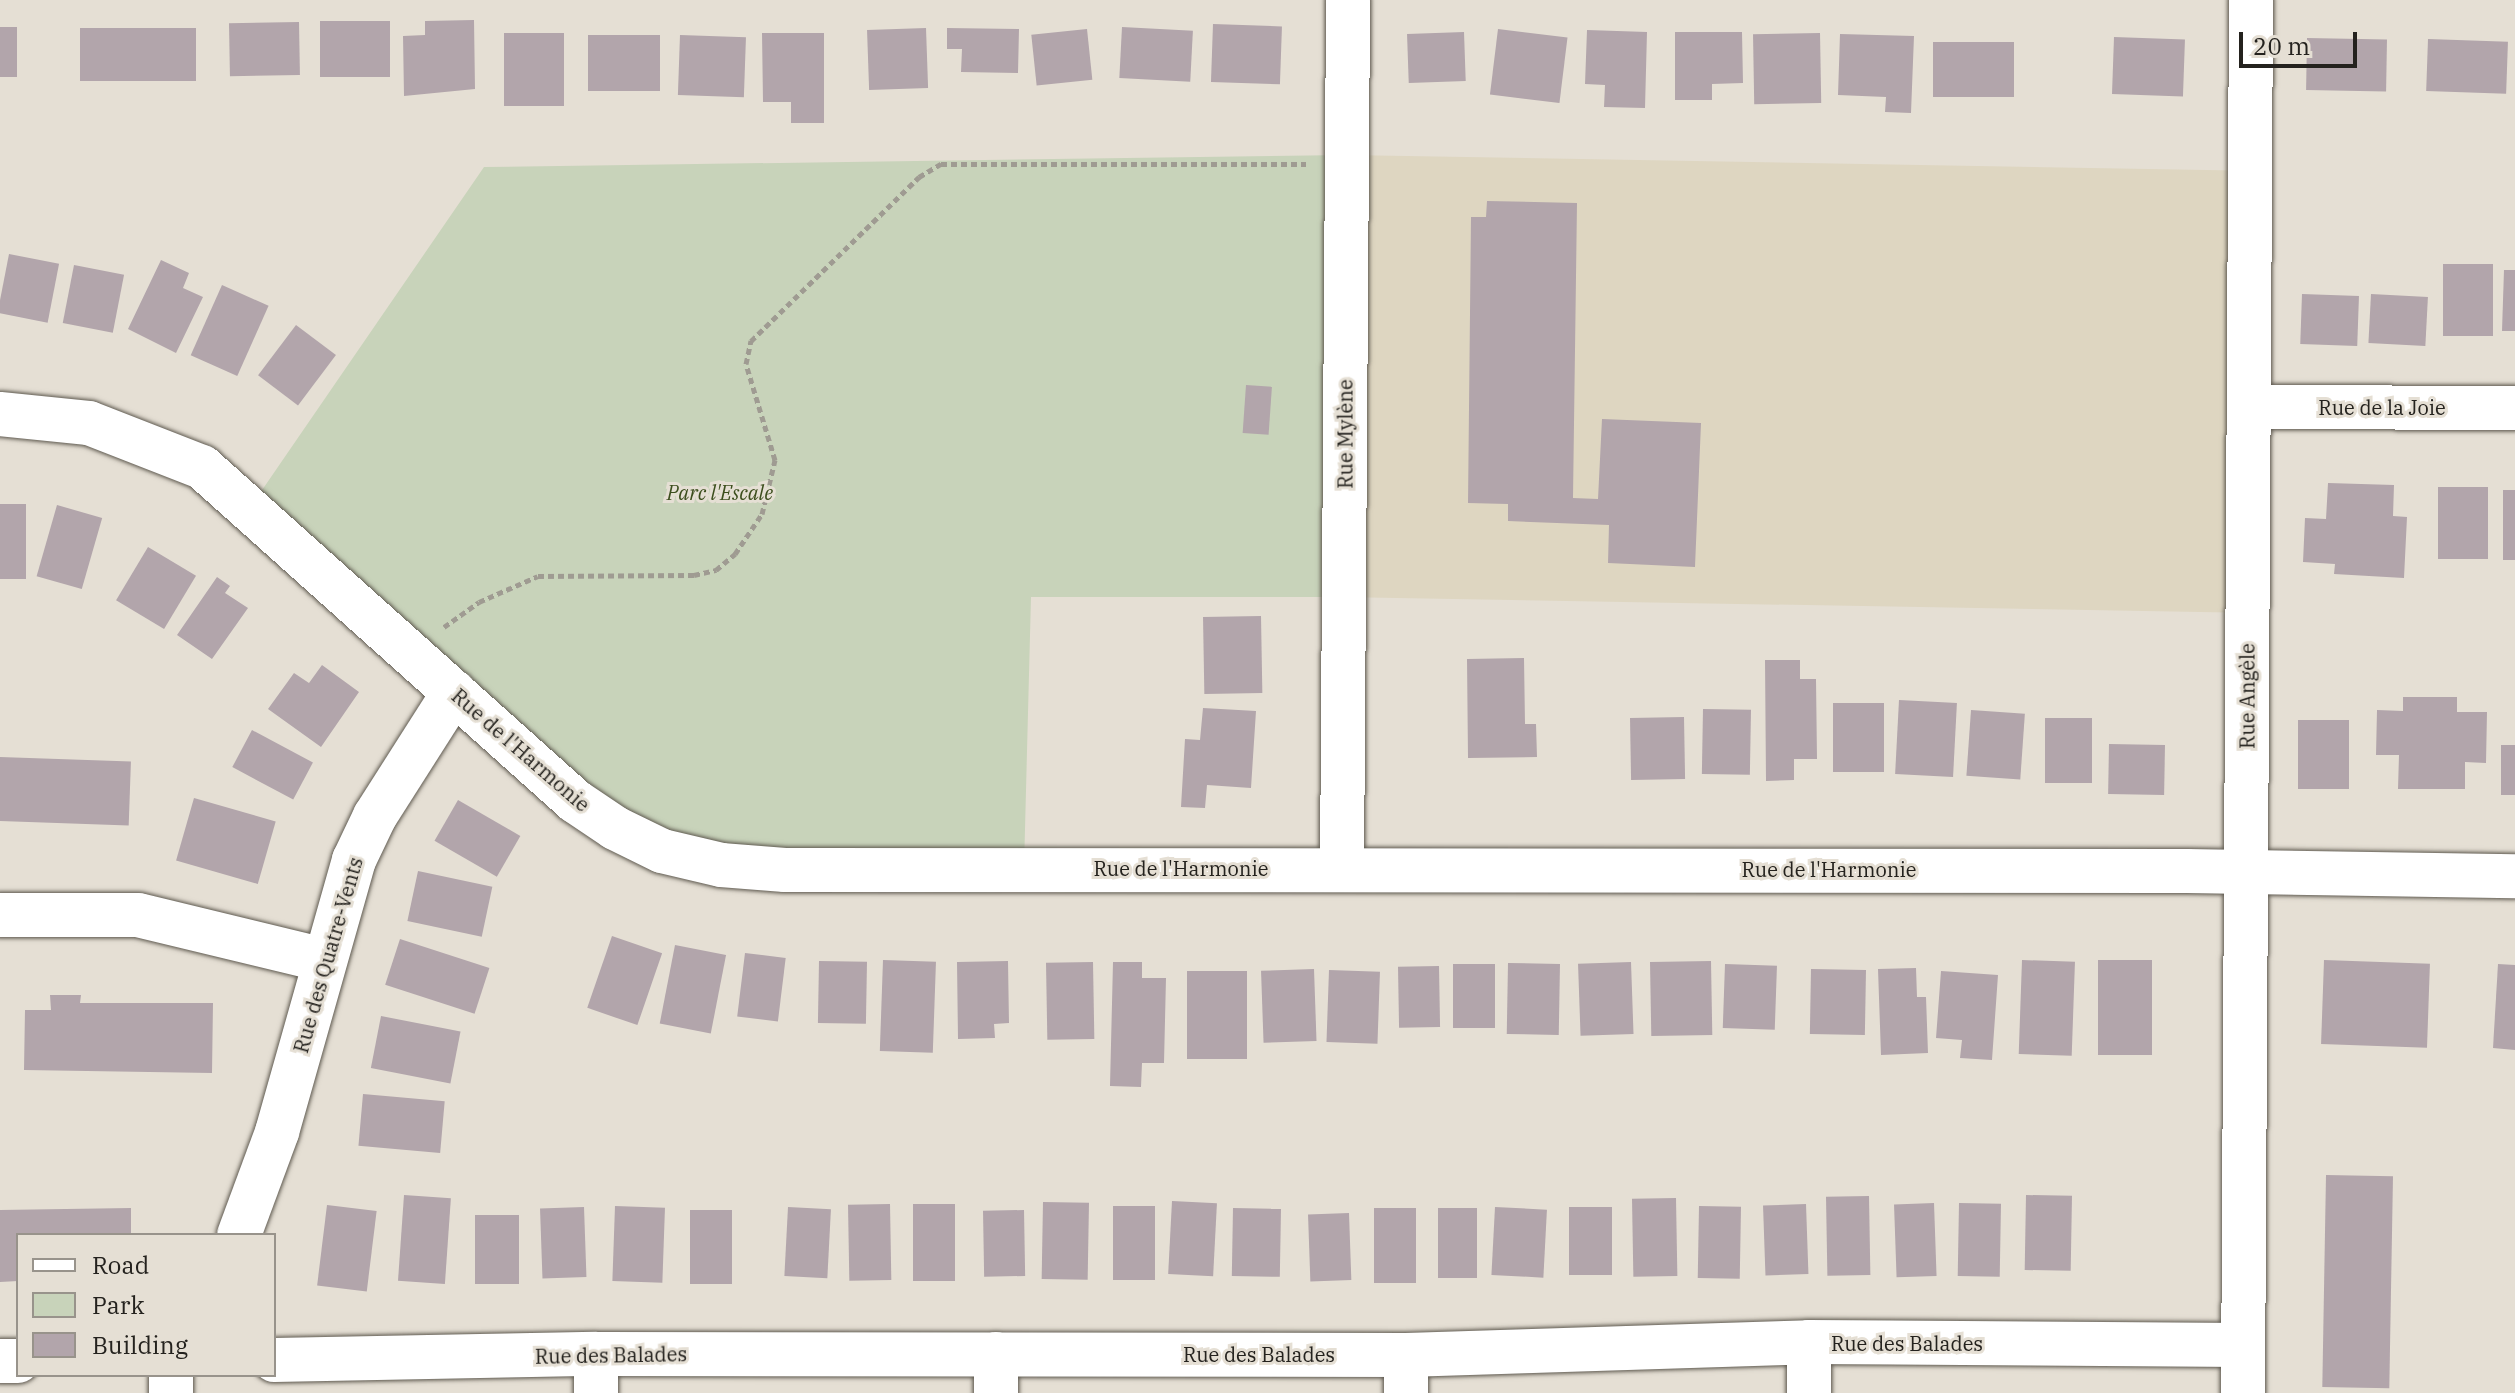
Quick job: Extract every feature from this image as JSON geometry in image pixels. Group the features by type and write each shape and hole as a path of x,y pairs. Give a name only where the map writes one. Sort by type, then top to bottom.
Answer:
{"street":[{"name":"Rue Mylène","path":"1342,868 1348,0"},
{"name":"Rue Angèle","path":"2243,1393 2251,0"},
{"name":"Rue de la Joie","path":"2249,407 2515,408"},
{"name":"Rue de l'Harmonie","path":"0,414 89,423 202,467 575,801 615,828 662,851 721,865 785,870 2246,871 2515,876"},
{"name":"Rue des Quatre-Vents","path":"240,1233 277,1132 354,860 370,827 454,692"},
{"path":"0,915 138,915 324,960"},
{"path":"1809,1342 1809,1393"},
{"name":"Rue des Balades","path":"276,1360 596,1374 1406,1374 1809,1342 2243,1345"}],"path":[{"path":"417,659 449,622 514,583 563,572 694,575 716,570 735,554 762,514 775,460 746,364 751,341 919,177 941,164 1347,164"}],"shaded area":[{"path":"1347,155 2250,171 2242,613 1339,597"}],"green space":[{"name":"Parc l'Escale","path":"1347,155 1344,597 1031,597 1024,868 662,851 249,509 484,167"}],"building":[{"path":"474,20 475,89 404,96 403,36 425,35 425,21"},
{"path":"320,21 390,21 390,77 320,77"},
{"path":"299,22 300,75 230,76 229,23"},
{"path":"1213,24 1282,26 1280,84 1211,82"},
{"path":"0,27 17,27 17,77 0,77"},
{"path":"1122,27 1193,31 1190,82 1119,78"},
{"path":"80,28 196,28 196,81 80,81"},
{"path":"926,28 928,88 869,90 867,30"},
{"path":"947,28 1019,29 1018,73 961,72 962,49 947,49"},
{"path":"1087,29 1092,80 1037,86 1031,35"},
{"path":"1498,29 1567,38 1559,103 1490,95"},
{"path":"1587,30 1647,32 1645,108 1604,107 1605,85 1585,84"},
{"path":"1464,32 1466,81 1409,83 1407,34"},
{"path":"1675,32 1742,32 1743,83 1712,84 1712,100 1675,100"},
{"path":"504,33 564,33 564,106 504,106"},
{"path":"762,33 824,33 824,123 791,123 791,102 763,102"},
{"path":"1820,33 1821,103 1754,104 1753,34"},
{"path":"1840,34 1914,36 1911,113 1885,112 1886,97 1838,95"},
{"path":"588,35 660,35 660,91 588,91"},
{"path":"680,35 746,37 744,97 678,95"},
{"path":"2114,37 2185,39 2183,96 2112,94"},
{"path":"2307,38 2387,39 2386,91 2306,90"},
{"path":"2428,39 2508,42 2506,94 2426,91"},
{"path":"1933,42 2014,42 2014,97 1933,97"},
{"path":"1487,201 1577,203 1573,498 1598,499 1602,419 1701,423 1695,567 1608,563 1609,525 1508,521 1508,504 1468,503 1471,217 1486,217"},
{"path":"9,254 59,264 48,323 0,313"},
{"path":"161,260 189,273 183,288 203,297 176,353 128,329"},
{"path":"2443,264 2493,264 2493,336 2443,336"},
{"path":"74,265 124,275 113,333 63,323"},
{"path":"2504,270 2515,270 2515,331 2502,331"},
{"path":"222,285 269,306 237,376 191,355"},
{"path":"2302,294 2359,296 2357,346 2300,344"},
{"path":"2371,294 2428,297 2425,346 2368,343"},
{"path":"296,325 336,355 298,405 258,375"},
{"path":"1246,385 1272,387 1269,435 1243,433"},
{"path":"2328,483 2394,485 2393,516 2407,517 2404,578 2334,574 2335,564 2303,562 2305,518 2326,519"},
{"path":"2438,487 2488,487 2488,559 2438,559"},
{"path":"2503,490 2515,490 2515,560 2503,560"},
{"path":"0,504 26,504 26,579 0,579"},
{"path":"57,505 102,518 82,589 37,576"},
{"path":"148,547 196,576 164,629 116,600"},
{"path":"217,577 230,586 225,593 248,608 212,659 177,635"},
{"path":"1261,616 1262,693 1204,694 1203,617"},
{"path":"1524,658 1525,724 1536,724 1537,757 1468,758 1467,659"},
{"path":"1765,660 1800,660 1800,679 1816,679 1817,759 1794,759 1794,780 1766,781"},
{"path":"322,665 359,692 321,747 268,709 294,673 309,683"},
{"path":"2403,697 2457,697 2457,712 2487,712 2486,763 2465,762 2465,789 2398,789 2399,755 2376,755 2377,710 2403,711"},
{"path":"1899,700 1957,703 1953,777 1895,774"},
{"path":"1833,703 1884,703 1884,772 1833,772"},
{"path":"1203,708 1256,711 1251,788 1207,785 1205,808 1181,807 1185,739 1200,740"},
{"path":"1703,709 1751,710 1750,775 1702,774"},
{"path":"1971,710 2025,714 2020,780 1966,776"},
{"path":"1684,717 1685,779 1631,780 1630,718"},
{"path":"2045,718 2092,718 2092,783 2045,783"},
{"path":"2298,720 2349,720 2349,789 2298,789"},
{"path":"252,730 313,762 293,799 232,767"},
{"path":"2109,744 2165,745 2164,795 2108,794"},
{"path":"2501,745 2515,745 2515,795 2501,795"},
{"path":"0,757 131,762 129,826 0,821"},
{"path":"194,798 276,821 258,884 176,860"},
{"path":"458,800 520,836 497,877 434,841"},
{"path":"418,871 492,887 482,937 407,921"},
{"path":"612,936 662,953 637,1025 587,1008"},
{"path":"400,939 489,968 475,1014 385,985"},
{"path":"675,945 726,955 711,1033 660,1024"},
{"path":"745,953 786,958 778,1022 737,1017"},
{"path":"883,960 936,962 933,1053 880,1051"},
{"path":"2022,960 2075,962 2072,1056 2019,1054"},
{"path":"2098,960 2152,960 2152,1055 2098,1055"},
{"path":"2324,960 2430,964 2427,1048 2321,1044"},
{"path":"819,961 867,962 866,1024 818,1023"},
{"path":"1008,961 1009,1023 994,1024 995,1038 958,1039 957,962"},
{"path":"1711,961 1712,1035 1651,1036 1650,962"},
{"path":"1093,962 1094,1039 1047,1040 1046,963"},
{"path":"1113,962 1142,962 1142,978 1166,978 1164,1063 1142,1063 1141,1087 1110,1086"},
{"path":"1631,962 1634,1034 1581,1036 1578,964"},
{"path":"1508,963 1560,964 1559,1035 1507,1034"},
{"path":"1453,964 1495,964 1495,1028 1453,1028"},
{"path":"1725,964 1777,966 1775,1030 1723,1028"},
{"path":"2498,964 2515,965 2515,1050 2493,1048"},
{"path":"1439,966 1440,1027 1399,1028 1398,967"},
{"path":"1916,968 1917,997 1926,997 1928,1053 1881,1055 1878,969"},
{"path":"1314,969 1317,1041 1264,1043 1261,971"},
{"path":"1811,969 1866,970 1865,1035 1810,1034"},
{"path":"1329,970 1380,972 1377,1044 1326,1042"},
{"path":"1187,971 1247,971 1247,1059 1187,1059"},
{"path":"1941,971 1998,975 1992,1060 1960,1058 1962,1040 1936,1038"},
{"path":"50,995 81,995 80,1003 213,1003 212,1073 24,1070 25,1010 51,1010"},
{"path":"381,1016 461,1031 450,1083 371,1068"},
{"path":"363,1094 445,1101 440,1153 358,1146"},
{"path":"2326,1175 2393,1176 2389,1388 2322,1387"},
{"path":"404,1195 451,1198 445,1284 398,1281"},
{"path":"2026,1195 2072,1196 2071,1271 2025,1270"},
{"path":"1869,1196 1870,1275 1827,1276 1826,1197"},
{"path":"1676,1198 1677,1276 1633,1277 1632,1199"},
{"path":"1172,1201 1217,1203 1213,1276 1168,1274"},
{"path":"1043,1202 1089,1203 1088,1280 1042,1279"},
{"path":"1934,1203 1937,1276 1897,1277 1894,1204"},
{"path":"1959,1203 2001,1204 2000,1277 1958,1276"},
{"path":"890,1204 891,1280 849,1281 848,1205"},
{"path":"913,1204 955,1204 955,1281 913,1281"},
{"path":"1806,1204 1808,1274 1765,1275 1763,1206"},
{"path":"327,1205 377,1211 367,1291 317,1285"},
{"path":"615,1206 665,1208 662,1283 612,1281"},
{"path":"1113,1206 1155,1206 1155,1280 1113,1280"},
{"path":"1699,1206 1741,1207 1740,1279 1698,1278"},
{"path":"584,1207 586,1277 542,1278 540,1209"},
{"path":"788,1207 831,1209 827,1278 784,1276"},
{"path":"1495,1207 1547,1210 1543,1278 1491,1275"},
{"path":"1569,1207 1612,1207 1612,1275 1569,1275"},
{"path":"131,1208 131,1233 16,1233 16,1281 0,1282 0,1210"},
{"path":"1233,1208 1281,1209 1280,1277 1232,1276"},
{"path":"1374,1208 1416,1208 1416,1283 1374,1283"},
{"path":"1438,1208 1477,1208 1477,1278 1438,1278"},
{"path":"690,1210 732,1210 732,1284 690,1284"},
{"path":"1024,1210 1025,1276 984,1277 983,1211"},
{"path":"1349,1213 1351,1280 1310,1281 1308,1214"},
{"path":"475,1215 519,1215 519,1284 475,1284"}]}
